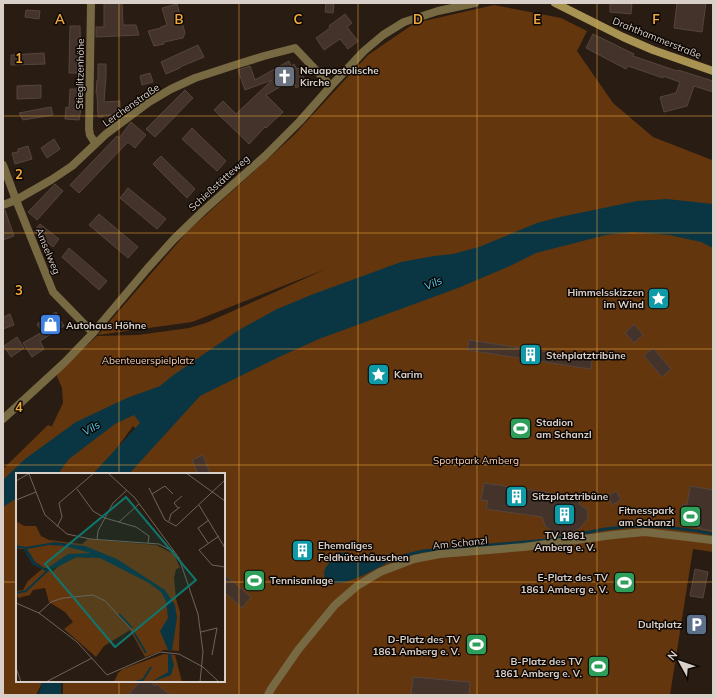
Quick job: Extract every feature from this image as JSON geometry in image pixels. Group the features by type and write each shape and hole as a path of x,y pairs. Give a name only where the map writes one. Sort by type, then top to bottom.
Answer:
{"main road":[{"name":"Drahthammerstraße","path":"555,3 629,40 713,71"}],"street":[{"name":"Stieglitzenhöhe","path":"91,3 89,129 90,135 96,143"},
{"name":"Schießstätteweg","path":"3,419 93,333 174,239 265,156 300,121 364,51 383,35 404,22 438,11 475,3"},
{"name":"Lerchenstraße","path":"3,205 16,200 51,180 72,166 106,134 149,102 171,89 195,78 235,64 295,48 331,86"},
{"name":"Amselweg","path":"3,165 53,292 93,333"},
{"name":"Am Schanzl","path":"268,695 298,650 335,605 357,586 380,572 414,559 440,554 639,533 653,533 712,540"}],"green space":[{"name":"Sportpark Amberg","path":"494,5 561,18 587,31 577,51 613,103 653,137 713,161 713,552 693,549 670,695 63,695 63,682 225,682 225,473 129,473 153,446 133,426 114,452 94,473 16,473 16,682 41,682 41,685 36,695 3,695 3,469 48,425 53,427 52,426 63,403 62,388 56,374 97,336 138,335 189,328 206,323 326,269 192,322 98,335 187,232 293,136 368,55 415,23"}],"water":[{"name":"Vils","path":"667,199 713,204 713,248 701,242 669,235 633,232 606,235 536,253 510,266 458,288 319,339 200,396 130,473 94,473 140,423 134,415 115,424 69,459 59,473 16,473 16,499 3,507 3,480 25,459 76,422 127,398 160,386 172,376 239,330 277,309 401,262 453,254 479,247 537,223 637,201"},
{"path":"342,552 375,560 393,560 347,582 334,583 325,580 324,573 326,567 333,558"},
{"path":"41,682 61,682 61,695 38,695 41,688"}],"building":[{"path":"104,3 122,3 123,25 136,25 139,35 96,37 96,27 104,27"},
{"path":"326,3 334,3 333,13 325,12"},
{"path":"610,3 632,3 631,14 610,12"},
{"path":"677,3 706,3 702,32 674,28"},
{"path":"177,4 185,33 183,38 154,46 148,31 167,25 162,8"},
{"path":"26,10 40,11 39,19 25,17"},
{"path":"345,14 352,23 347,27 358,41 348,49 340,39 324,50 316,38 330,28 329,26"},
{"path":"70,26 80,26 81,73 69,73"},
{"path":"593,34 634,54 633,56 713,81 713,92 694,86 687,106 664,112 660,97 676,93 680,82 628,66 626,69 586,48"},
{"path":"198,45 204,57 166,74 161,62"},
{"path":"44,53 45,64 11,65 11,55"},
{"path":"289,61 291,66 294,64 297,69 299,68 306,82 296,88 292,80 266,95 283,112 266,128 265,127 249,144 214,110 223,101 236,114 272,80 245,90 238,70 250,66 255,80"},
{"path":"98,64 106,64 104,102 120,101 120,115 103,115 103,117 98,117 96,94"},
{"path":"150,73 153,82 142,85 140,76"},
{"path":"41,85 41,98 17,99 17,86"},
{"path":"70,89 79,89 78,108 81,109 79,120 65,119 66,107 69,108"},
{"path":"185,90 193,98 155,137 146,129"},
{"path":"51,107 53,115 23,120 19,113"},
{"path":"131,122 146,135 135,148 128,142 79,193 70,185 117,136 119,138"},
{"path":"192,128 226,161 217,171 182,139"},
{"path":"54,139 60,149 47,158 41,148"},
{"path":"28,146 32,159 15,164 12,153 18,152 18,149"},
{"path":"161,156 195,189 187,198 153,164"},
{"path":"55,184 63,191 37,220 28,212"},
{"path":"128,188 166,219 157,229 120,198"},
{"path":"3,210 5,210 14,236 3,240"},
{"path":"99,214 138,247 128,258 89,225"},
{"path":"40,224 59,239 53,247 34,231"},
{"path":"69,248 107,281 99,290 62,257"},
{"path":"56,312 64,326 40,341 44,349 32,357 23,343 42,332 37,324"},
{"path":"10,314 14,325 3,329 3,317"},
{"path":"634,324 643,335 634,343 625,333"},
{"path":"17,337 24,348 11,357 4,346"},
{"name":"Stehplatztribüne","path":"469,340 592,359 591,369 467,350"},
{"path":"653,348 671,369 662,377 644,356"},
{"path":"203,455 210,473 198,473 192,460"},
{"path":"484,483 551,493 550,497 565,496 572,498 587,509 587,520 580,528 563,536 556,534 545,526 542,517 486,509 488,501 481,500"},
{"path":"690,486 713,490 713,531 680,524 683,504 687,505"},
{"path":"616,491 621,500 612,505 608,496"},
{"name":"Ehemaliges Feldhüterhäuschen","path":"299,543 310,549 305,558 294,552"},
{"path":"695,569 708,572 703,598 690,596"},
{"path":"225,575 251,597 242,608 225,593"},
{"path":"413,677 470,682 469,695 411,695"},
{"path":"139,682 151,682 155,686 157,684 170,695 128,695"}],"waterway":[{"path":"393,560 423,551 548,540 605,529 633,526 665,527 713,534"}],"place":[{"name":"Neuapostolische Kirche","path":"284,76"},
{"name":"Himmelsskizzen im Wind","path":"659,298"},
{"name":"Autohaus Höhne","path":"51,325"},
{"name":"Stehplatztribüne","path":"530,355"},
{"name":"Karim","path":"378,374"},
{"name":"Stadion am Schanzl","path":"520,428"},
{"name":"Sitzplatztribüne","path":"516,496"},
{"name":"TV 1861 Amberg e. V.","path":"565,515"},
{"name":"Fitnesspark am Schanzl","path":"690,516"},
{"name":"Ehemaliges Feldhüterhäuschen","path":"302,551"},
{"name":"Tennisanlage","path":"254,580"},
{"name":"E-Platz des TV 1861 Amberg e. V.","path":"624,583"},
{"name":"Dultplatz","path":"697,624"},
{"name":"D-Platz des TV 1861 Amberg e. V.","path":"476,645"},
{"name":"B-Platz des TV 1861 Amberg e. V.","path":"598,667"}],"park label":[{"name":"Abenteuerspielplatz","path":"148,360"}]}
